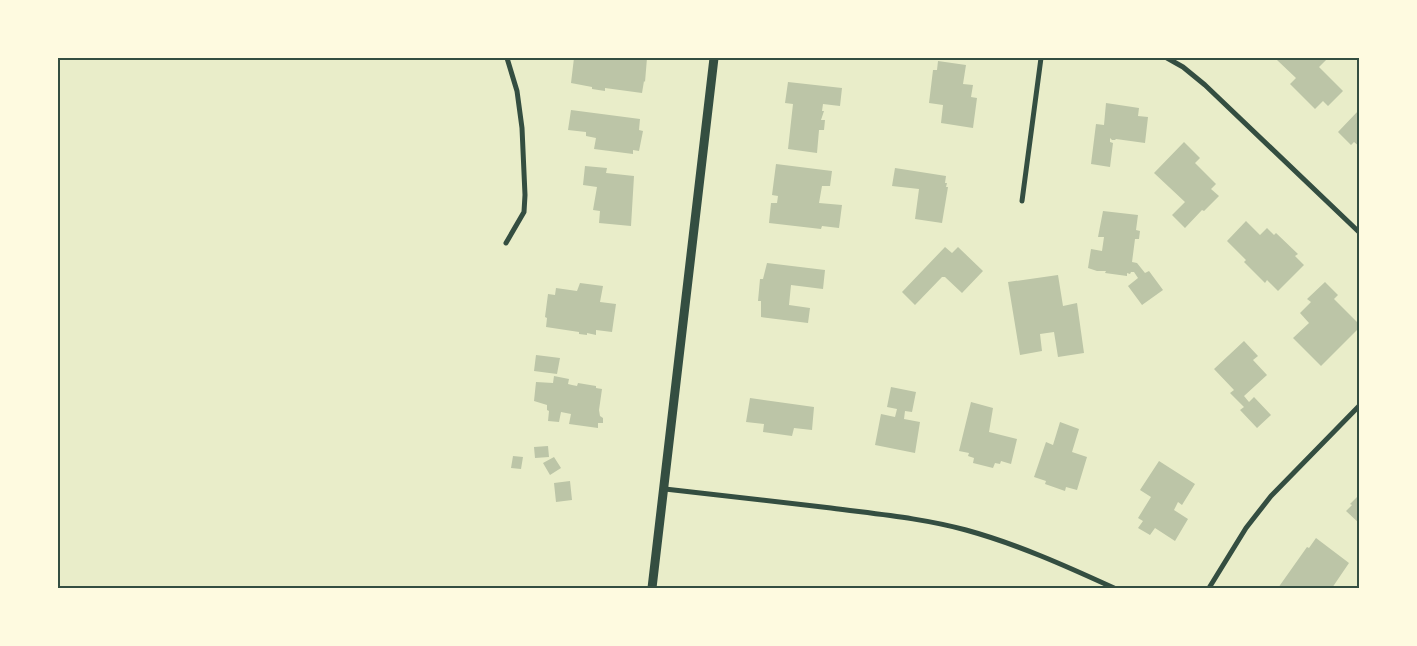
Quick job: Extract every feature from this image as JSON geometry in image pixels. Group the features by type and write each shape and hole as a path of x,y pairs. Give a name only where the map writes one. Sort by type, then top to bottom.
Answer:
{"street":[{"path":"506,243 524,212 526,195 522,128 517,91 507,58"},
{"path":"652,588 714,58"},
{"path":"1022,201 1041,58"},
{"path":"1167,58 1183,67 1205,85 1360,233"},
{"path":"1209,588 1246,528 1271,496 1360,405"},
{"path":"665,489 919,520 965,530 1013,545 1114,588"}],"building":[{"path":"574,58 647,58 642,93 605,88 605,91 571,83"},
{"path":"1279,58 1328,58 1319,67 1343,91 1328,106 1323,101 1315,109 1290,84 1296,78 1277,60"},
{"path":"938,61 966,65 963,84 973,85 971,97 977,98 973,128 941,123 943,105 929,103 933,70 937,70"},
{"path":"788,82 842,88 840,106 823,104 822,111 824,111 821,120 825,120 824,130 819,130 817,153 788,149 793,104 785,103"},
{"path":"1106,103 1139,108 1138,116 1148,117 1145,143 1112,140 1110,138 1110,142 1113,143 1110,167 1091,164 1096,124 1104,125"},
{"path":"571,110 640,119 639,130 643,131 639,151 633,150 633,154 594,149 596,138 586,136 586,132 568,130"},
{"path":"1358,111 1360,113 1360,147 1354,142 1351,145 1338,132"},
{"path":"1184,142 1200,158 1195,163 1216,184 1211,189 1219,196 1185,228 1172,215 1185,202 1154,173"},
{"path":"776,164 832,171 830,186 822,186 819,203 842,205 839,228 822,226 821,229 769,223 771,203 777,203 778,196 772,195"},
{"path":"585,166 607,168 606,173 634,176 631,226 599,223 600,211 593,210 597,187 583,185"},
{"path":"895,168 946,176 945,183 947,183 946,187 948,187 942,223 915,219 919,189 892,186"},
{"path":"1103,211 1138,215 1136,230 1140,231 1139,239 1135,239 1132,262 1137,263 1145,273 1149,271 1163,290 1142,305 1128,286 1138,278 1134,272 1127,273 1127,276 1088,268 1091,249 1102,251 1104,237 1098,237"},
{"path":"1246,221 1260,235 1267,228 1274,235 1276,233 1298,254 1295,256 1304,265 1278,291 1267,280 1265,283 1227,241"},
{"path":"945,247 952,253 958,247 983,271 962,293 945,277 942,277 915,305 902,292"},
{"path":"767,263 825,270 823,289 791,285 789,305 810,308 808,323 761,317 761,301 758,301 760,279 763,279"},
{"path":"1058,275 1063,306 1077,303 1084,353 1058,357 1054,332 1040,334 1042,351 1020,355 1008,282"},
{"path":"1325,282 1338,295 1334,299 1360,327 1321,366 1293,338 1309,323 1300,313 1311,302 1307,299"},
{"path":"580,283 603,286 600,302 616,304 612,332 596,330 596,335 587,333 587,335 546,327 547,318 545,317 548,294 555,295 556,288 577,291"},
{"path":"1244,341 1258,356 1253,360 1267,375 1244,396 1249,402 1254,397 1271,415 1257,428 1240,410 1244,407 1230,393 1234,390 1214,369"},
{"path":"536,355 560,358 557,374 534,371"},
{"path":"554,376 569,379 568,384 577,386 578,383 602,389 599,410 603,423 598,423 598,428 569,424 571,414 561,412 559,422 548,421 549,411 547,410 547,405 534,401 536,382 553,383"},
{"path":"891,387 916,392 912,412 905,411 904,419 920,422 915,453 875,445 881,414 895,417 897,409 887,407"},
{"path":"750,398 814,407 812,430 794,428 792,436 763,432 764,424 746,422"},
{"path":"971,402 993,408 989,432 1017,439 1011,464 1001,461 1000,464 995,463 993,468 973,463 974,458 968,456 969,453 959,451"},
{"path":"1060,422 1079,429 1072,452 1087,457 1077,490 1066,487 1065,491 1045,484 1046,481 1034,477 1046,442 1053,445"},
{"path":"548,446 549,457 535,458 534,447"},
{"path":"513,456 523,457 521,469 511,468"},
{"path":"554,457 561,468 550,475 543,463"},
{"path":"1159,461 1195,484 1182,505 1178,502 1174,510 1188,519 1175,541 1155,528 1150,535 1138,528 1143,521 1138,518 1151,497 1140,490"},
{"path":"570,481 572,500 556,502 554,483"},
{"path":"1360,494 1360,524 1346,511"},
{"path":"1316,538 1349,563 1332,588 1278,588 1307,547 1309,548"}]}
